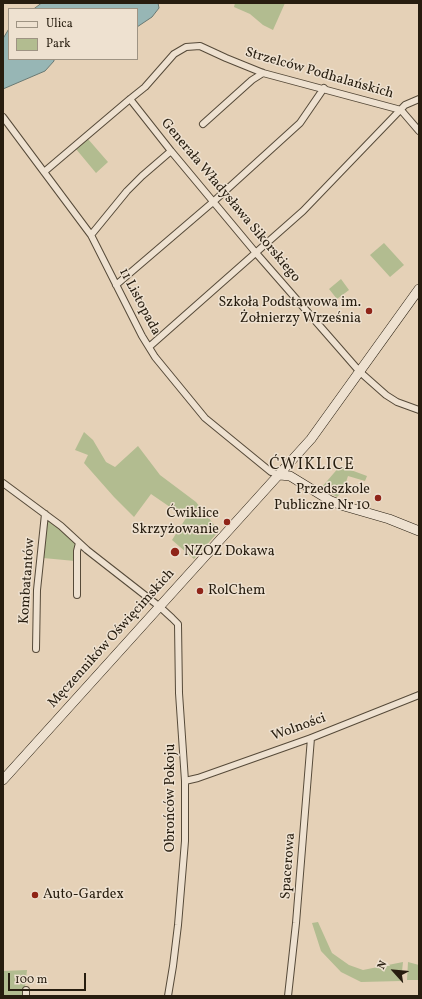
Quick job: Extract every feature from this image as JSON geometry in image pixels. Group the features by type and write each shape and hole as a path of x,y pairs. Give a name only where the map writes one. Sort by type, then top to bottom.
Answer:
{"main road":[{"name":"Męczenników Oświęcimskich","path":"3,780 280,475 319,429 419,290"},
{"path":"280,475 290,476 331,501 389,519 419,533"}],"street":[{"name":"Strzelców Podhalańskich","path":"44,172 145,87 174,54 190,46 200,46 263,73 324,88 401,110 405,105 419,99"},
{"path":"204,124 252,80 263,73"},
{"path":"116,285 213,202 300,123 324,88"},
{"name":"Generała Władysława Sikorskiego","path":"130,99 213,202 360,372 386,395 397,402 419,410"},
{"path":"149,347 303,211 348,162 401,110 419,131"},
{"name":"11 Listopada","path":"3,117 91,235 149,347 178,386 205,418 271,472 280,475"},
{"path":"91,235 127,191 171,151"},
{"path":"3,483 45,514 160,607"},
{"name":"Kombatantów","path":"36,649 37,590 45,514"},
{"path":"77,595 77,552 79,543"},
{"name":"Obrońców Pokoju","path":"160,607 176,621 178,627 179,692 185,780 183,857 177,931 168,996"},
{"name":"Wolności","path":"185,780 198,778 311,738 419,695"},
{"name":"Spacerowa","path":"288,996 296,923 311,738"}],"green space":[{"path":"235,3 285,3 273,30 263,25 250,14 234,7"},
{"path":"88,139 108,162 96,173 76,149"},
{"path":"384,243 404,265 390,277 370,255"},
{"path":"341,279 349,290 337,299 329,289"},
{"path":"84,432 93,440 106,462 115,467 138,446 160,475 196,502 219,531 194,559 172,540 186,518 151,494 134,517 84,463 88,455 75,450"},
{"path":"340,466 367,476 365,481 348,476 343,491 337,497 321,488"},
{"path":"47,519 77,543 75,561 43,558"},
{"path":"318,922 332,953 349,965 363,970 403,962 401,981 361,982 341,972 321,951 312,923"},
{"path":"408,962 419,965 419,980 407,980"},
{"path":"27,970 24,996 3,996 3,971"}],"water":[{"path":"42,3 158,3 159,8 152,17 138,26 138,8 35,8"},
{"path":"8,31 8,60 54,61 45,71 3,89 3,39"}],"place":[{"name":"Szkoła Podstawowa im. Żołnierzy Września","path":"369,311"},
{"name":"Przedszkole Publiczne Nr 10","path":"378,498"},
{"name":"Ćwiklice Skrzyżowanie","path":"227,522"},
{"name":"NZOZ Dokawa","path":"175,552"},
{"name":"RolChem","path":"200,591"},
{"name":"Auto-Gardex","path":"35,895"}],"district":[{"name":"ĆWIKLICE","path":"312,466"}]}
